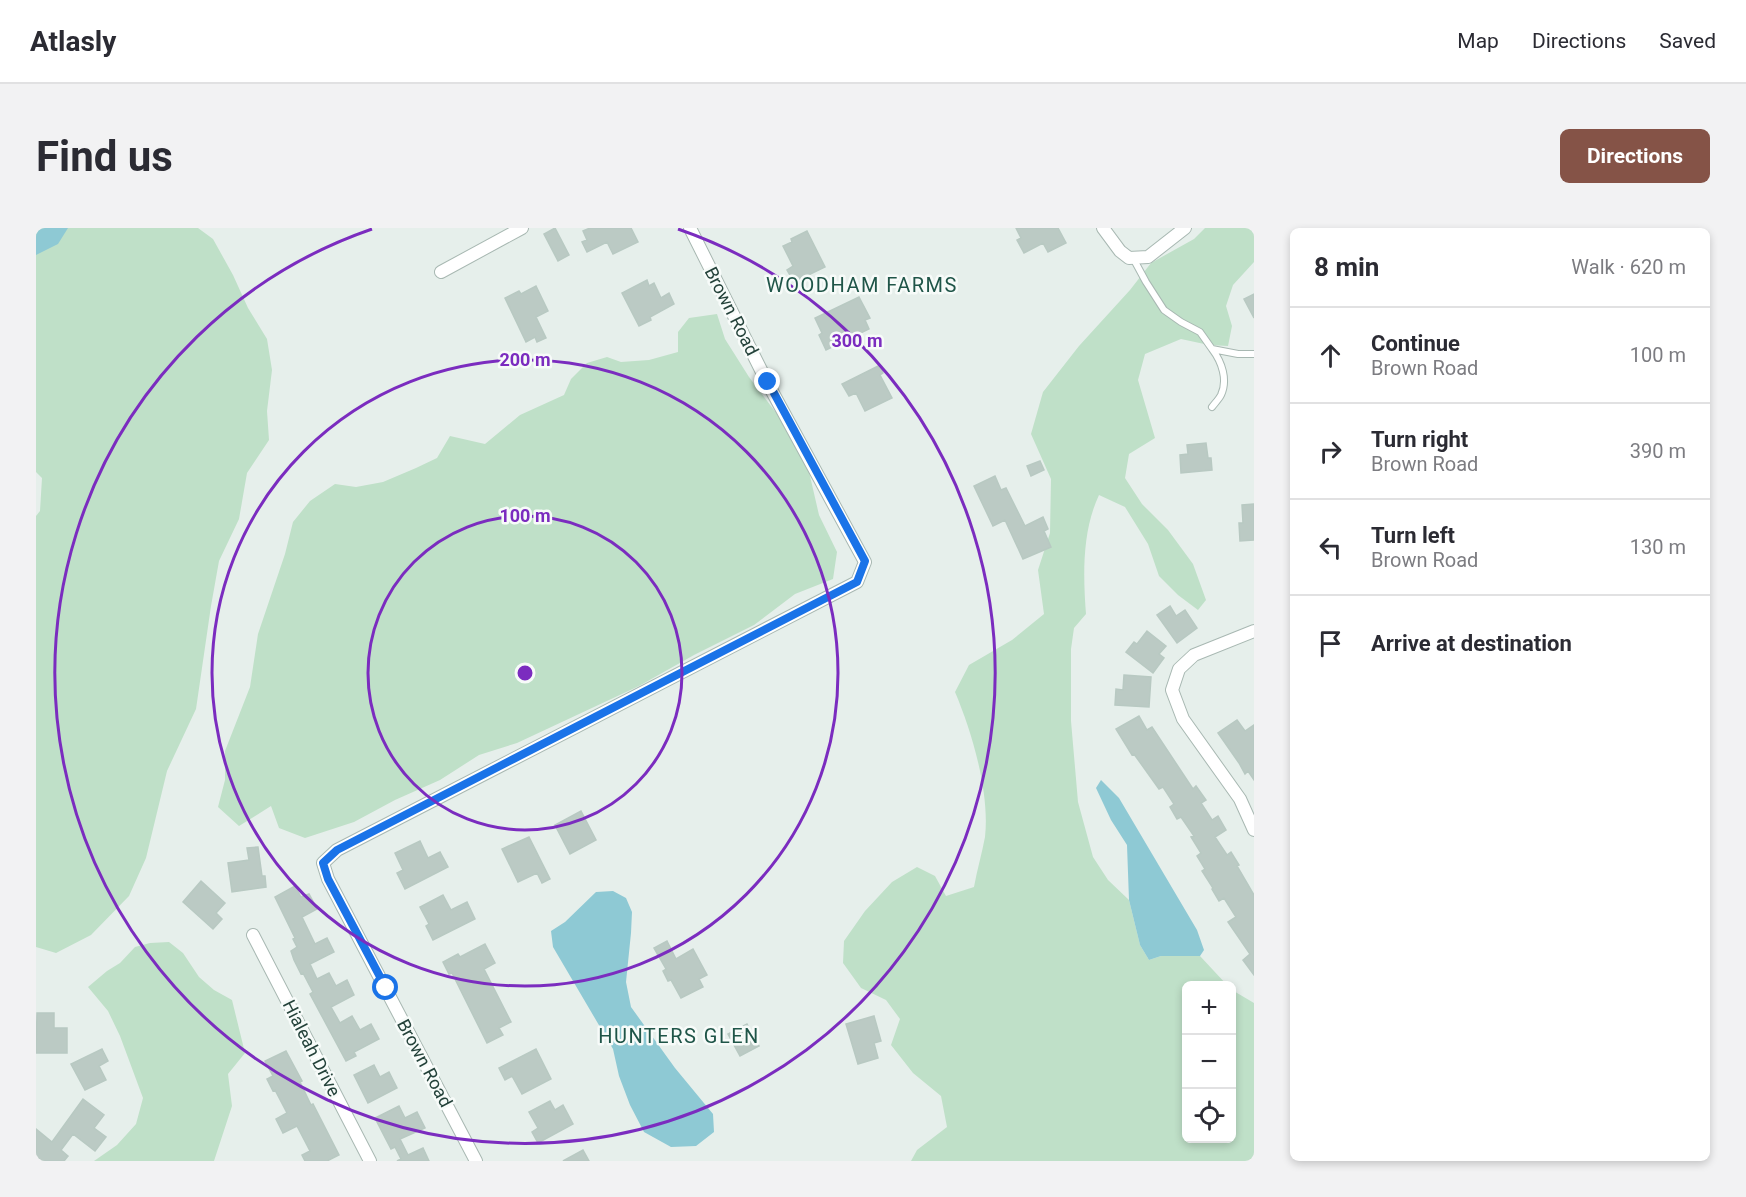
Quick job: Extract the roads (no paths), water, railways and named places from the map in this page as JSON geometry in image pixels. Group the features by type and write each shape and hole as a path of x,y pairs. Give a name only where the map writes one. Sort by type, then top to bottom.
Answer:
{"street":[{"path":"441,272 522,228"},
{"name":"Brown Road","path":"476,1161 328,879 323,863 337,850 857,582 865,561 768,382 690,228"},
{"path":"1103,228 1120,251 1129,258 1148,256 1185,228"},
{"path":"1254,631 1194,655 1179,669 1172,690 1183,719 1240,799 1254,830"},
{"name":"Hialeah Drive","path":"253,935 370,1161"}],"lane":[{"path":"1133,257 1164,310 1200,332 1219,358 1224,382 1221,396 1212,407"},
{"path":"1212,349 1238,354 1254,354"}],"water":[{"path":"36,228 68,228 58,244 36,255"},
{"path":"1101,780 1119,798 1197,930 1204,950 1200,956 1161,956 1149,960 1140,945 1129,900 1127,845 1111,820 1096,788"},
{"path":"613,891 626,898 632,912 626,982 631,1007 675,1068 713,1114 714,1132 696,1146 671,1147 644,1132 619,1076 613,1049 553,947 551,931 565,922 596,892"}],"district":[{"name":"WOODHAM FARMS","path":"862,285"},
{"name":"HUNTERS GLEN","path":"679,1036"}]}
